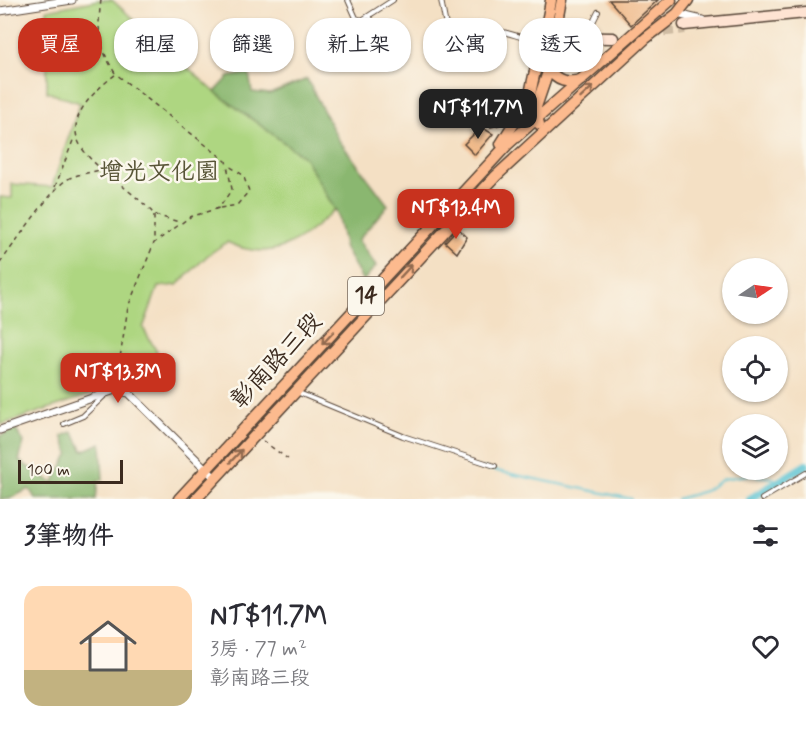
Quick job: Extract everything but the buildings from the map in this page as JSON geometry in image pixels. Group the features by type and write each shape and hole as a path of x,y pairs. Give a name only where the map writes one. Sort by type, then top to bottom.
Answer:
{"main road":[{"path":"551,0 551,18"},
{"path":"557,18 562,0"},
{"name":"彰南路三段","path":"208,468 527,127 671,0"},
{"name":"彰南路三段","path":"295,391 496,176 646,38 677,14 688,0"},
{"path":"539,72 531,96 527,127 544,131"},
{"path":"544,131 535,111 548,72"},
{"path":"551,72 554,77 568,82 582,80"},
{"path":"487,168 531,96"},
{"name":"14","path":"196,499 295,391"},
{"name":"14","path":"179,499 208,468"}],"street":[{"path":"0,11 72,0"},
{"path":"685,27 806,13"},
{"path":"677,14 714,22"},
{"path":"603,37 613,37"},
{"path":"0,430 111,392 129,393 138,399 193,458 208,468 215,478"}],"lane":[{"path":"348,0 356,18 370,17 393,0"},
{"path":"441,0 444,18"},
{"path":"595,18 598,12"},
{"path":"295,391 403,436 495,466"},
{"path":"64,424 82,416 111,392"},
{"path":"762,499 806,473"}],"path":[{"path":"101,0 99,38 105,56 116,74 220,155 228,166 243,175 249,191 237,205 219,208 180,223 154,243"},
{"path":"0,262 25,232 55,188 75,136 83,104 116,74"},
{"path":"75,136 78,145 100,170 137,196 154,214 180,223"},
{"path":"219,208 232,189 228,166"},
{"path":"55,188 67,179 100,170"},
{"path":"111,392 128,307 154,243 154,214"},
{"path":"255,436 288,459"}],"green space":[{"name":"增光文化園","path":"99,0 112,0 132,18 114,18 114,72 193,72 215,92 305,158 335,209 311,230 286,246 259,251 227,242 208,255 177,285 158,287 143,328 157,352 145,371 89,395 0,425 0,197 12,198 12,184 52,187 80,103 47,92 47,72 102,72 102,18 47,18 47,10"},
{"path":"249,73 252,92 270,94 307,79 338,139 388,205 358,240 376,266 363,281 345,249 337,213 305,158 215,92 229,77"},
{"path":"15,429 24,442 19,461 53,483 69,453 62,436 73,432 83,451 101,443 103,480 98,481 96,499 36,499 29,489 9,499 0,499 2,485 0,436"}],"waterway":[{"path":"750,499 806,465"},
{"path":"482,468 632,499"},
{"path":"677,499 705,491 723,479 747,475 773,478 779,484"}],"tunnel":[{"path":"649,33 685,29"}]}
